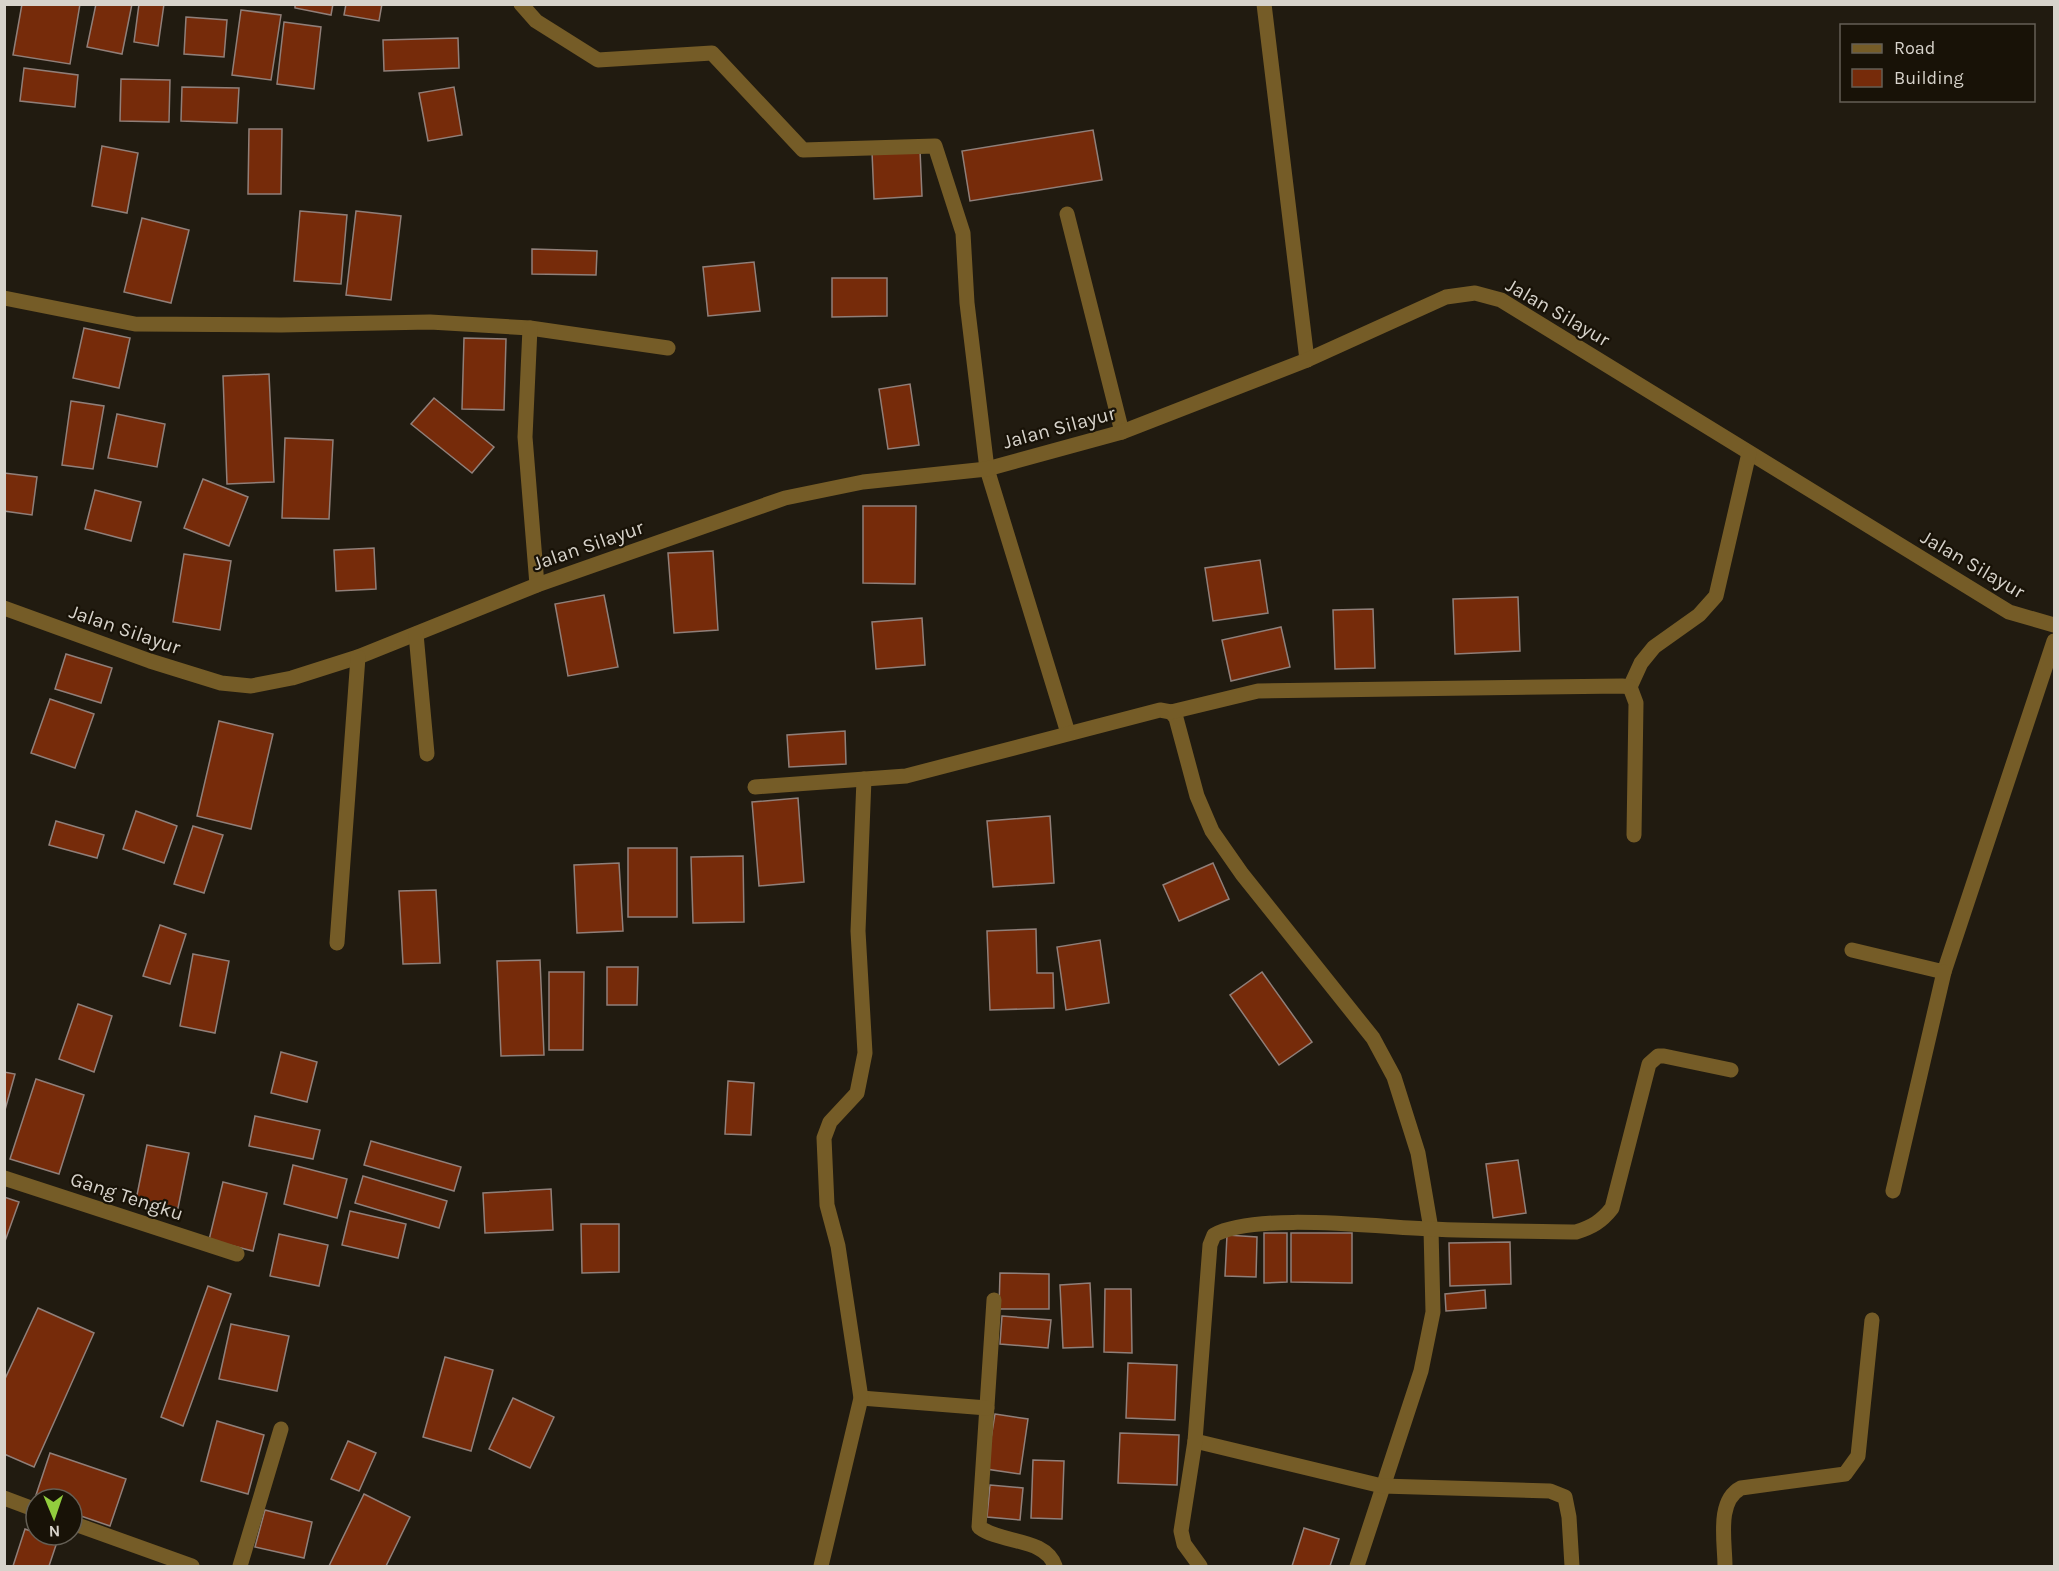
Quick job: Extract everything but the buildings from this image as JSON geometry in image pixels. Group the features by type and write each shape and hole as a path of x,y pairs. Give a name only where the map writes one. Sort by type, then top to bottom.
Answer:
{"street":[{"path":"521,4 536,21 598,60 711,53 803,150 935,146 963,233 967,303 987,469 1068,733"},
{"path":"1264,4 1307,360"},
{"path":"1066,214 1122,432"},
{"name":"Jalan Silayur","path":"4,608 150,661 221,682 251,686 292,678 358,657 537,585 785,498 863,482 987,469 1122,432 1307,360 1446,297 1475,293 1501,300 2009,612 2055,625"},
{"path":"4,298 135,324 281,325 430,322 530,328 668,348"},
{"path":"530,328 525,437 537,585"},
{"path":"1634,835 1636,703 1630,687 1641,663 1654,647 1699,615 1716,596 1749,453"},
{"path":"416,633 427,754"},
{"path":"1893,1191 1944,972 2055,640"},
{"path":"337,943 358,657"},
{"path":"755,787 906,776 1160,710 1171,712 1258,691 1630,687"},
{"path":"1171,712 1176,718 1197,796 1212,831 1242,874 1373,1038 1394,1077 1418,1153 1431,1229 1433,1312 1421,1371 1357,1566"},
{"path":"821,1566 861,1398 838,1246 827,1205 824,1138 830,1122 857,1093 865,1053 858,931 864,779"},
{"path":"1852,950 1944,972"},
{"path":"1200,1566 1184,1544 1181,1531 1195,1441 1210,1245 1214,1235 1240,1228 1287,1222 1431,1229 1576,1232 1591,1228 1612,1208 1649,1064 1658,1056 1665,1056 1731,1070"},
{"name":"Gang Tengku","path":"4,1178 237,1254"},
{"path":"994,1300 979,1527 1000,1539 1043,1549 1051,1556 1055,1566"},
{"path":"1725,1566 1725,1505 1732,1493 1741,1488 1845,1474 1858,1456 1872,1320"},
{"path":"861,1398 987,1408"},
{"path":"240,1566 281,1429"},
{"path":"1195,1441 1382,1486 1550,1491 1565,1497 1569,1517 1572,1566"},
{"path":"4,1498 24,1506"},
{"path":"84,1527 192,1566"}]}
